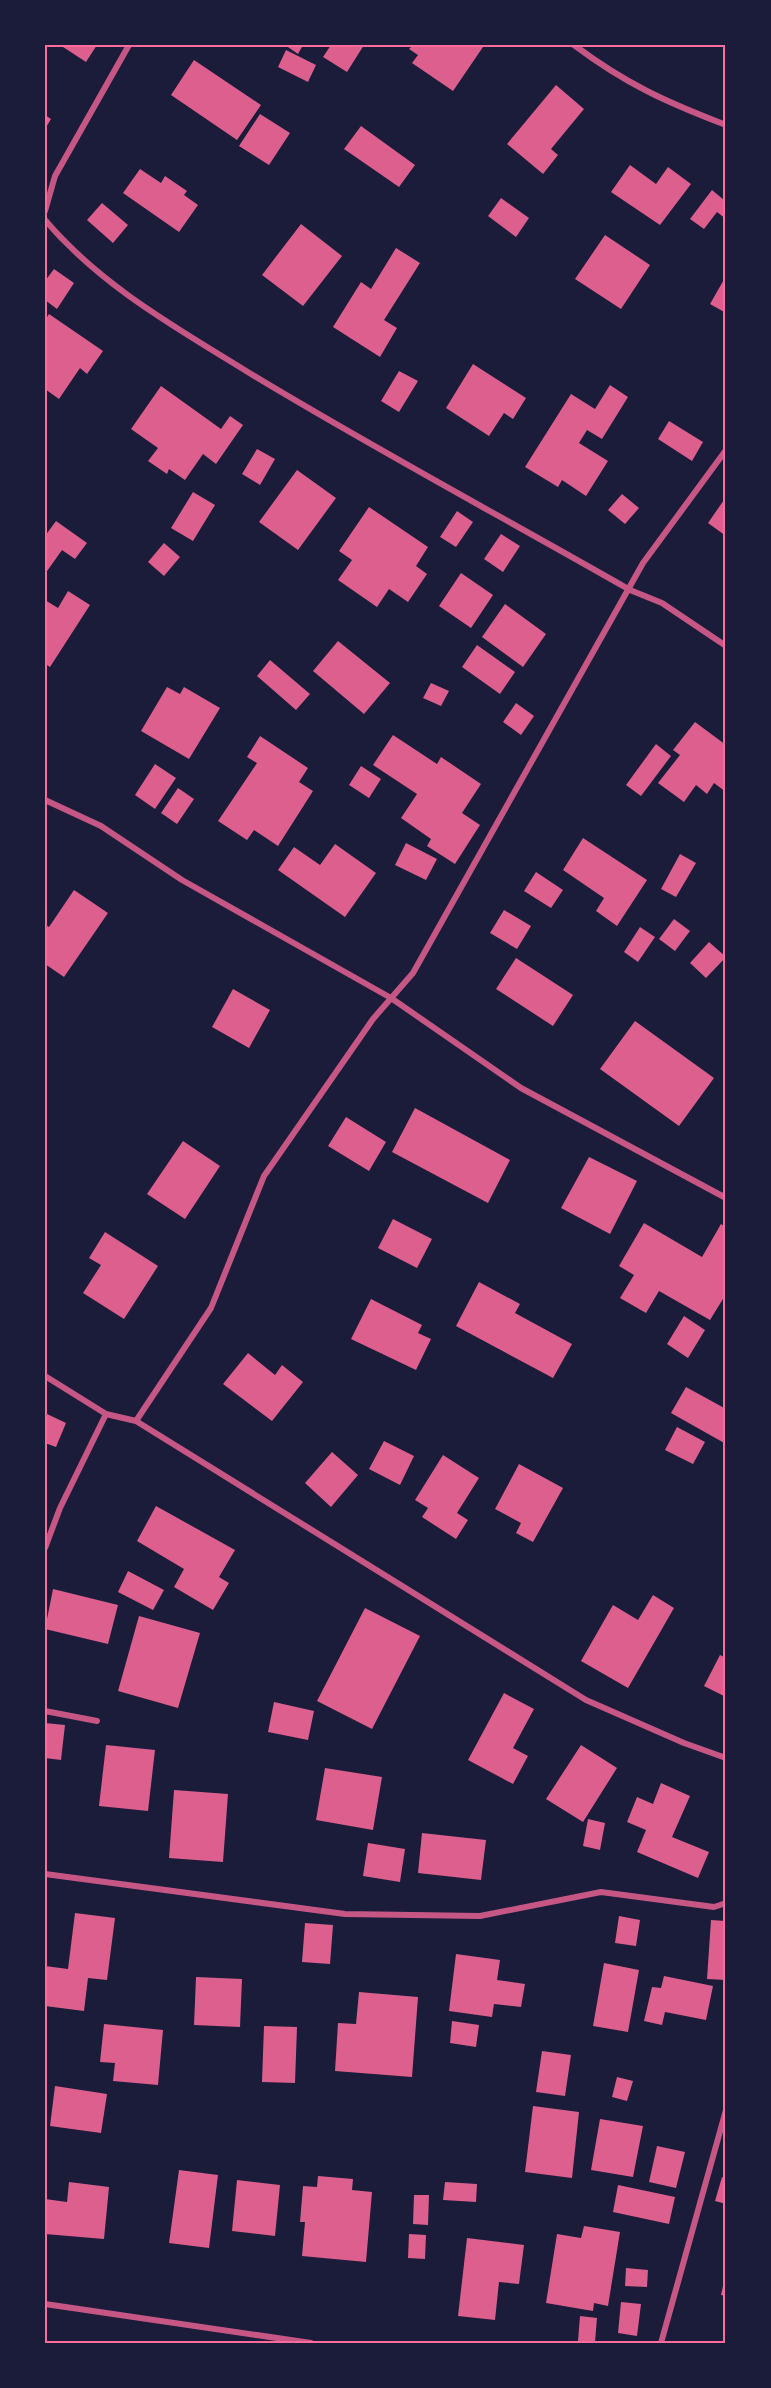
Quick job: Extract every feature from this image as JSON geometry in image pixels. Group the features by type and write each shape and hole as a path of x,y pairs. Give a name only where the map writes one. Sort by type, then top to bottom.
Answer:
{"street":[{"path":"45,211 55,176 129,45"},
{"path":"574,45 612,74 658,98 726,125"},
{"path":"45,220 68,247 114,287 167,322 327,420 630,590 662,603 726,646"},
{"path":"136,1421 211,1308 264,1176 374,1019 413,973 630,590 643,563 726,450"},
{"path":"45,800 101,826 182,880 392,998 521,1088 726,1198"},
{"path":"45,1376 106,1414 136,1421 586,1700 684,1743 726,1758"},
{"path":"45,1548 60,1508 106,1414"},
{"path":"45,1711 97,1721"},
{"path":"45,1874 345,1914 480,1916 601,1892 714,1907 726,1903"},
{"path":"661,2343 726,2110"},
{"path":"45,2304 311,2343"}],"building":[{"path":"60,45 97,45 86,62"},
{"path":"285,45 303,45 298,54"},
{"path":"331,45 364,45 347,72 323,57"},
{"path":"413,45 480,45 483,47 453,91 412,63 418,55 409,49"},
{"path":"286,50 316,65 308,82 278,67"},
{"path":"194,60 261,105 237,140 171,95"},
{"path":"556,85 584,109 551,149 558,155 543,174 507,144"},
{"path":"260,114 290,133 269,165 239,146"},
{"path":"45,115 51,119 45,129"},
{"path":"361,126 415,165 399,187 344,149"},
{"path":"630,165 656,184 668,167 691,184 660,225 611,192"},
{"path":"140,169 161,183 165,176 187,191 184,195 198,205 179,232 123,193"},
{"path":"712,190 724,200 726,198 726,219 717,212 704,229 690,219"},
{"path":"501,198 529,218 516,237 488,216"},
{"path":"102,203 128,225 113,243 87,220"},
{"path":"301,224 342,256 303,306 262,275"},
{"path":"605,235 650,265 621,309 575,279"},
{"path":"396,248 420,263 384,320 397,328 380,357 333,327 361,282 371,289"},
{"path":"54,269 74,283 57,309 45,300 45,281"},
{"path":"726,276 726,313 710,304"},
{"path":"49,314 103,351 87,374 80,368 59,399 45,389 45,320"},
{"path":"473,364 526,398 513,419 504,413 489,436 446,408"},
{"path":"399,371 418,381 399,412 381,401"},
{"path":"610,385 628,397 602,439 587,430 579,443 608,461 586,496 562,480 558,487 525,467 571,394 595,409"},
{"path":"161,386 221,429 230,416 243,425 216,464 203,454 185,480 169,469 167,474 148,461 158,448 131,429"},
{"path":"669,421 703,442 692,461 658,439"},
{"path":"257,449 275,459 260,485 242,474"},
{"path":"297,470 336,498 298,550 259,522"},
{"path":"193,492 215,505 193,541 171,528"},
{"path":"622,494 639,508 625,524 608,510"},
{"path":"726,497 726,536 708,523"},
{"path":"369,507 428,547 416,566 427,574 408,602 389,589 377,607 338,580 352,560 339,551"},
{"path":"457,511 473,522 456,547 440,537"},
{"path":"56,521 87,543 75,559 62,550 45,574 45,536"},
{"path":"501,534 520,546 503,572 484,559"},
{"path":"164,543 180,557 164,576 148,562"},
{"path":"461,573 493,595 471,628 439,606"},
{"path":"68,591 90,605 50,667 45,664 45,600 58,608"},
{"path":"505,604 546,634 523,667 482,637"},
{"path":"338,641 390,683 364,714 313,671"},
{"path":"477,645 515,672 500,694 462,667"},
{"path":"270,660 310,694 296,710 257,676"},
{"path":"431,683 449,691 441,706 423,698"},
{"path":"167,687 180,694 184,687 220,708 189,759 141,731"},
{"path":"516,703 534,716 521,735 503,722"},
{"path":"695,722 726,745 726,792 714,783 707,794 696,785 684,802 658,783 680,755 673,750"},
{"path":"393,735 437,764 441,757 481,784 462,813 480,825 455,864 427,846 431,839 401,818 417,794 373,765"},
{"path":"260,736 308,768 299,782 313,791 278,846 254,830 247,840 218,821 257,763 247,757"},
{"path":"656,744 671,756 641,796 626,785"},
{"path":"155,764 176,778 155,809 135,795"},
{"path":"361,766 381,779 369,798 349,785"},
{"path":"178,788 194,799 177,824 161,813"},
{"path":"583,838 647,880 617,926 596,911 604,898 563,870"},
{"path":"406,843 437,859 426,880 395,865"},
{"path":"335,844 376,873 345,917 278,870 294,847 320,865"},
{"path":"680,854 696,863 676,897 661,889"},
{"path":"536,872 563,890 551,908 524,891"},
{"path":"74,890 108,913 64,977 45,964 45,925 49,927"},
{"path":"504,910 531,926 517,949 490,933"},
{"path":"674,919 690,931 675,951 659,939"},
{"path":"640,927 655,937 638,962 624,952"},
{"path":"709,942 726,957 706,978 690,963"},
{"path":"516,958 573,995 553,1026 496,989"},
{"path":"233,989 270,1010 249,1048 212,1027"},
{"path":"635,1021 714,1078 679,1126 600,1069"},
{"path":"415,1108 510,1160 488,1203 392,1152"},
{"path":"346,1117 386,1142 369,1171 328,1146"},
{"path":"183,1141 220,1166 185,1219 147,1194"},
{"path":"589,1157 637,1181 610,1234 561,1208"},
{"path":"393,1219 432,1239 417,1268 378,1248"},
{"path":"644,1223 702,1257 721,1224 726,1227 726,1294 710,1320 659,1291 646,1313 620,1298 634,1275 619,1266"},
{"path":"105,1232 158,1266 124,1319 83,1293 101,1265 89,1258"},
{"path":"479,1282 520,1304 515,1313 572,1344 553,1378 456,1326"},
{"path":"371,1299 422,1325 418,1333 431,1339 416,1370 351,1339"},
{"path":"684,1316 705,1330 688,1358 667,1344"},
{"path":"248,1353 275,1375 282,1365 303,1382 272,1421 223,1384"},
{"path":"686,1387 726,1409 726,1444 671,1413"},
{"path":"45,1413 66,1423 56,1447 45,1443"},
{"path":"677,1427 705,1442 693,1464 665,1450"},
{"path":"384,1441 414,1456 400,1485 369,1469"},
{"path":"332,1452 358,1475 331,1507 305,1483"},
{"path":"443,1455 479,1478 457,1513 468,1520 456,1539 422,1517 428,1508 415,1500"},
{"path":"519,1464 563,1488 533,1542 516,1533 521,1523 495,1509"},
{"path":"156,1506 235,1550 219,1577 229,1583 213,1610 174,1587 184,1569 137,1541"},
{"path":"128,1571 164,1590 153,1610 118,1592"},
{"path":"53,1589 118,1605 108,1644 45,1629"},
{"path":"653,1595 674,1608 628,1688 581,1661 613,1605 638,1620"},
{"path":"365,1608 420,1636 372,1729 317,1701"},
{"path":"139,1616 200,1633 178,1708 118,1691"},
{"path":"720,1655 726,1658 726,1697 704,1686"},
{"path":"504,1693 534,1709 513,1748 528,1756 513,1784 468,1760"},
{"path":"274,1702 314,1711 308,1740 268,1732"},
{"path":"45,1723 65,1725 61,1760 45,1758"},
{"path":"106,1745 155,1750 148,1811 99,1806"},
{"path":"581,1745 617,1768 583,1822 546,1799"},
{"path":"325,1768 382,1777 373,1830 316,1820"},
{"path":"661,1783 690,1796 672,1837 709,1852 698,1878 637,1852 646,1830 627,1822 637,1797 653,1804"},
{"path":"174,1790 228,1794 223,1862 169,1858"},
{"path":"588,1819 605,1823 600,1850 583,1846"},
{"path":"422,1833 486,1840 481,1880 418,1873"},
{"path":"368,1843 405,1849 400,1882 363,1876"},
{"path":"75,1913 115,1918 107,1980 88,1978 84,2011 45,2006 45,1966 68,1969"},
{"path":"619,1916 640,1920 636,1946 615,1943"},
{"path":"711,1920 726,1921 726,1980 707,1979"},
{"path":"305,1923 333,1925 330,1964 302,1962"},
{"path":"456,1954 500,1960 497,1980 525,1984 521,2007 494,2004 492,2017 449,2011"},
{"path":"604,1963 639,1970 628,2032 593,2026"},
{"path":"664,1976 713,1986 706,2020 665,2012 662,2025 644,2021 652,1987 661,1988"},
{"path":"196,1977 242,1979 240,2027 194,2025"},
{"path":"359,1992 418,1997 412,2077 335,2071 338,2023 356,2024"},
{"path":"452,2021 479,2025 476,2047 450,2043"},
{"path":"104,2024 163,2030 158,2085 113,2081 115,2063 100,2062"},
{"path":"264,2026 297,2027 295,2083 262,2082"},
{"path":"542,2051 571,2055 565,2096 536,2092"},
{"path":"617,2077 633,2081 627,2101 612,2097"},
{"path":"55,2086 107,2094 101,2133 50,2126"},
{"path":"533,2106 579,2112 572,2178 525,2172"},
{"path":"600,2119 643,2126 633,2177 591,2170"},
{"path":"657,2146 685,2152 676,2188 649,2182"},
{"path":"179,2170 218,2175 209,2248 169,2243"},
{"path":"318,2176 353,2179 352,2190 372,2192 366,2262 302,2256 305,2222 300,2222 303,2186 317,2187"},
{"path":"722,2177 726,2179 726,2204 715,2201"},
{"path":"237,2180 280,2185 275,2236 232,2231"},
{"path":"69,2182 109,2187 104,2239 45,2234 45,2199 67,2202"},
{"path":"445,2182 477,2184 476,2202 443,2200"},
{"path":"618,2185 675,2197 669,2224 613,2212"},
{"path":"414,2195 429,2195 428,2225 413,2224"},
{"path":"584,2226 620,2232 608,2306 594,2303 593,2311 546,2303 557,2234 581,2238"},
{"path":"409,2234 426,2235 425,2259 408,2258"},
{"path":"467,2238 524,2245 519,2284 499,2282 495,2320 458,2316"},
{"path":"626,2268 648,2270 647,2287 625,2286"},
{"path":"726,2277 726,2296 721,2295"},
{"path":"621,2302 641,2304 637,2336 618,2333"},
{"path":"580,2316 597,2318 595,2342 578,2341"}]}
